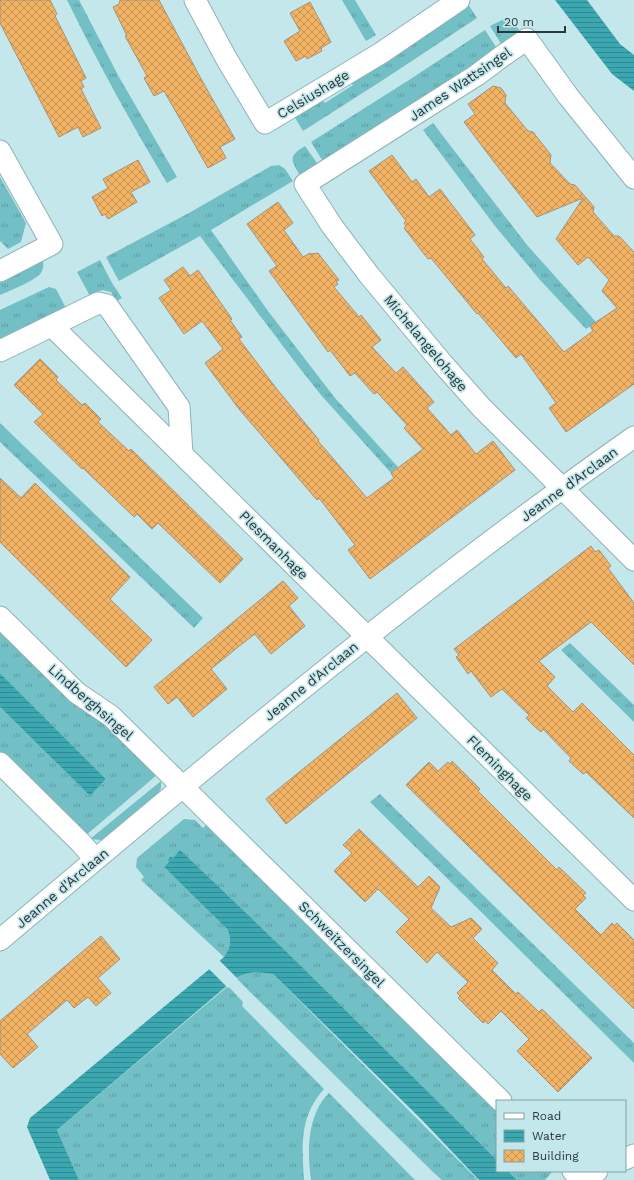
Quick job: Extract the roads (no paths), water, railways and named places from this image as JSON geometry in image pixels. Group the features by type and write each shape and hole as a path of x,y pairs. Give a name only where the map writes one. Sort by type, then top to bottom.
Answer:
{"street":[{"name":"Celsiushage","path":"195,0 226,58 265,123 380,53 459,0"},
{"name":"James Wattsingel","path":"305,184 477,75 527,39 568,96 634,178"},
{"path":"0,151 52,244 0,271"},
{"name":"Michelangelohage","path":"305,184 343,241 425,344 481,407 634,560"},
{"path":"0,351 98,303 106,305 179,407 182,454"},
{"name":"Plesmanhage","path":"52,326 366,636"},
{"name":"Jeanne d'Arclaan","path":"0,940 182,786 366,636 634,437"},
{"name":"Lindberghsingel","path":"0,617 77,693 111,716 182,786"},
{"name":"Fleminghage","path":"366,636 634,900"},
{"path":"0,763 81,843 95,859"},
{"name":"Schweitzersingel","path":"182,786 500,1100"},
{"path":"574,1172 580,1178 595,1172"}],"water":[{"path":"555,0 587,0 620,44 634,55 634,91 612,74"},
{"path":"0,673 106,779 90,796 0,707"},
{"path":"180,850 291,956 496,1159 496,1172 509,1172 517,1180 479,1180 421,1119 273,974 254,972 236,978 57,1130 79,1180 50,1180 27,1127 30,1118 224,957 228,950 230,941 228,930 164,867 169,862 168,859 171,856 173,858"}]}
